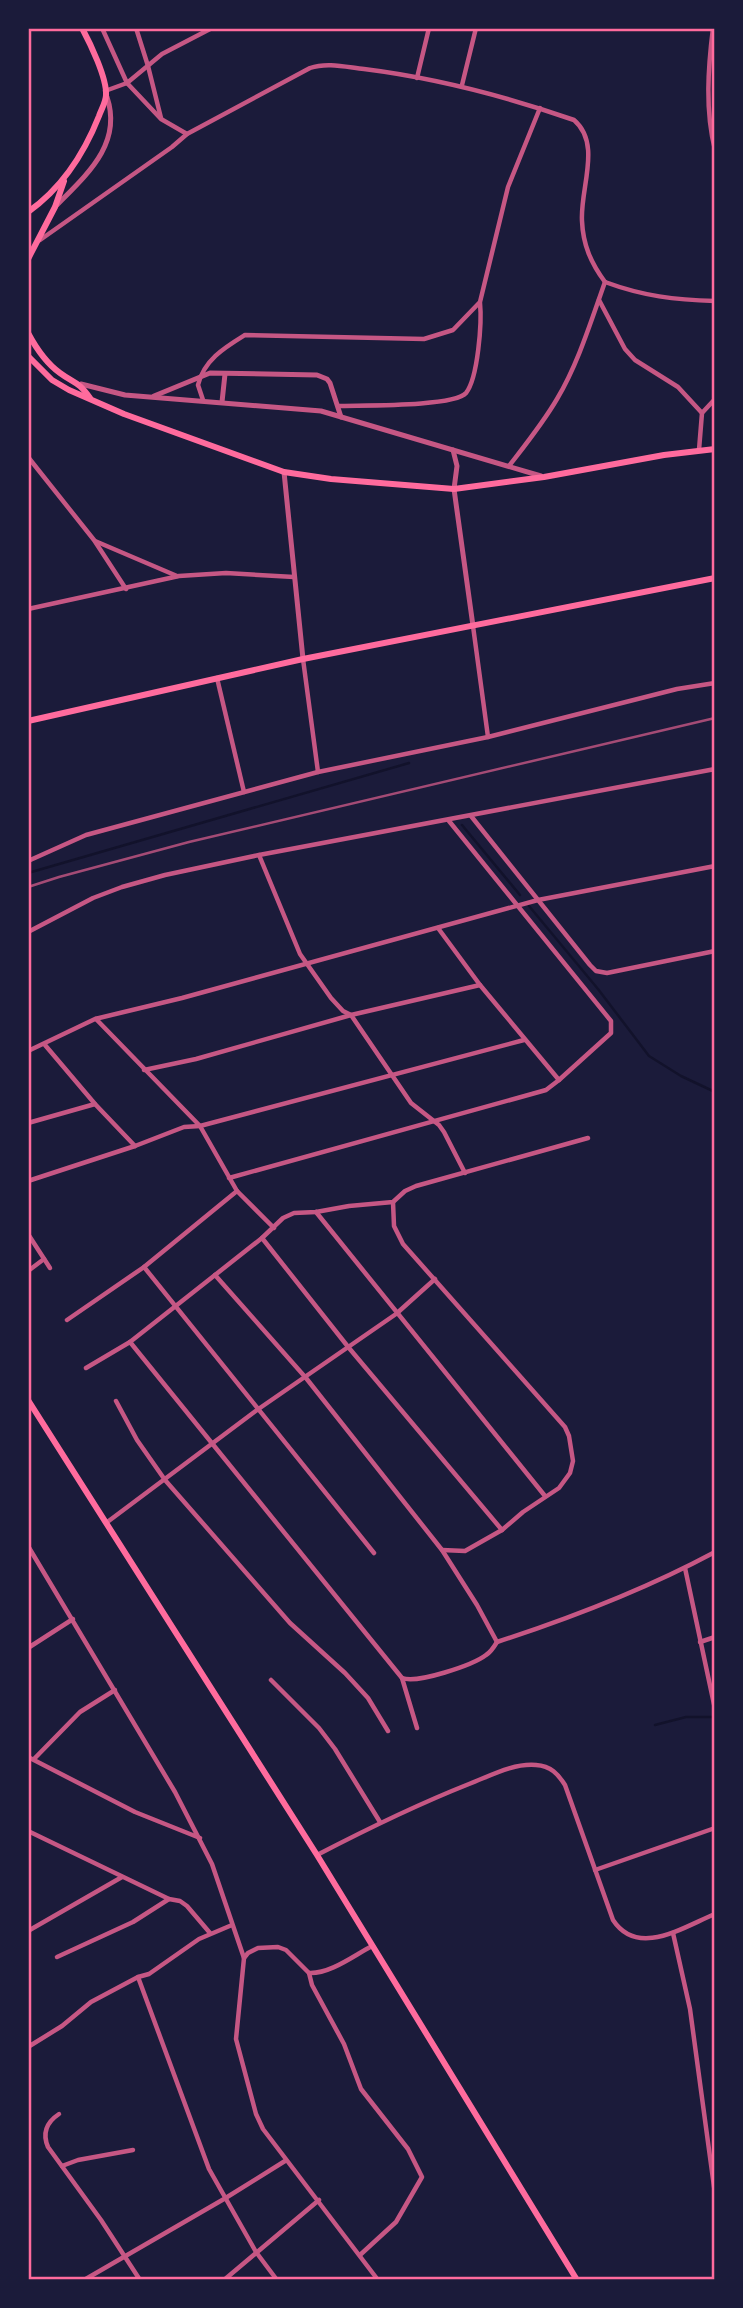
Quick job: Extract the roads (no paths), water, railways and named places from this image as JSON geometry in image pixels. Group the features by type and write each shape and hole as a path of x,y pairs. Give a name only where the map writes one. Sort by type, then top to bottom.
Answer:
{"main road":[{"path":"28,212 48,196 66,176 92,134 106,93 96,57 82,28"},
{"path":"28,259 55,207 66,176"},
{"path":"28,333 48,363 61,374 81,384 92,399"},
{"path":"28,356 52,380 69,390 201,443 284,472 454,489 715,449"},
{"path":"28,721 303,659 715,578"},
{"path":"28,1400 317,1855 577,2280"}],"street":[{"path":"102,28 127,83 161,119 187,134"},
{"path":"136,28 161,119"},
{"path":"55,207 97,163 106,147 111,133 106,93 127,83 162,54 212,28"},
{"path":"417,78 429,28"},
{"path":"462,85 476,28"},
{"path":"713,28 708,99 710,130 715,150"},
{"path":"38,242 172,148 187,134 315,66 330,65 462,85 574,120 583,127 589,144 582,217 583,235 593,265 605,282 663,298 715,301"},
{"path":"338,406 438,401 459,398 466,393 481,334 480,302 508,187 540,108"},
{"path":"509,466 558,398 605,282"},
{"path":"599,299 625,349 635,360 678,387 702,413"},
{"path":"203,400 198,388 200,376 214,356 245,335 424,339 453,330 480,302"},
{"path":"222,402 225,374"},
{"path":"151,397 200,376 322,376 330,383 341,417"},
{"path":"81,384 125,395 321,411 544,477"},
{"path":"699,450 702,413 715,399"},
{"path":"453,450 457,466 454,489 488,737"},
{"path":"28,457 94,540 126,589"},
{"path":"284,472 293,577 318,772"},
{"path":"94,540 179,576"},
{"path":"28,609 179,576 226,573 293,577"},
{"path":"217,678 244,792"},
{"path":"28,861 86,835 318,772 488,737 715,683"},
{"path":"28,932 93,898 165,875 715,769"},
{"path":"471,816 596,971 607,973 715,951"},
{"path":"229,1178 546,1090 612,1030 611,1021 448,821"},
{"path":"259,855 291,936 307,963 331,999 343,1012 351,1016 390,1075 417,1109 435,1121 444,1132 465,1174"},
{"path":"28,1051 96,1019 538,900 715,866"},
{"path":"438,928 524,1041 559,1080"},
{"path":"144,1070 480,985"},
{"path":"96,1019 200,1126 237,1191 274,1228"},
{"path":"28,1181 184,1127 200,1126 524,1041"},
{"path":"44,1044 135,1146"},
{"path":"28,1123 95,1104"},
{"path":"86,1368 130,1342 262,1238 283,1218 294,1213 393,1202 405,1191 416,1186 588,1138"},
{"path":"67,1320 144,1267 237,1191"},
{"path":"393,1202 392,1217 397,1234 565,1427 573,1461 570,1473 559,1488 502,1530 465,1550 442,1550"},
{"path":"316,1212 545,1496"},
{"path":"28,1234 50,1268"},
{"path":"262,1238 349,1348 502,1530"},
{"path":"28,1271 44,1259"},
{"path":"144,1267 374,1553"},
{"path":"215,1275 306,1378 442,1550 497,1642"},
{"path":"105,1524 257,1410 396,1314 435,1279"},
{"path":"130,1342 402,1678 417,1728"},
{"path":"116,1401 137,1440 165,1480 290,1623 368,1698 388,1731"},
{"path":"28,1546 201,1839 244,1958 236,2039 262,2130 319,2200 378,2280"},
{"path":"402,1678 422,1678 465,1665 487,1655 497,1642 576,1615 685,1568 715,1552"},
{"path":"685,1568 715,1709"},
{"path":"28,1648 73,1619"},
{"path":"700,1642 715,1637"},
{"path":"271,1679 319,1728 380,1822"},
{"path":"115,1690 80,1712 31,1758 135,1812 201,1839"},
{"path":"317,1855 380,1822 508,1769 536,1765 555,1771 565,1785 613,1920 620,1930 636,1939 649,1939 673,1933 715,1914"},
{"path":"595,1870 715,1828"},
{"path":"28,1831 169,1899 180,1901 210,1933"},
{"path":"28,1931 123,1877"},
{"path":"57,1958 133,1922 169,1899"},
{"path":"30,2047 91,2002 149,1974 210,1933 232,1925"},
{"path":"673,1933 690,2009 715,2194"},
{"path":"309,1973 328,1969 372,1946"},
{"path":"244,1958 258,1948 278,1947 286,1950 309,1973 312,1985 344,2044 360,2089 408,2149 422,2177 396,2222 360,2255"},
{"path":"138,1978 203,2152 224,2199 256,2252 277,2280"},
{"path":"59,2114 51,2119 45,2133 48,2147 140,2280"},
{"path":"62,2166 78,2160 133,2150"},
{"path":"84,2280 285,2161"},
{"path":"224,2280 319,2200"}],"waterway":[{"path":"28,873 409,763"},
{"path":"462,825 520,895"},
{"path":"529,906 649,1056 681,1076 715,1092"},
{"path":"655,1725 686,1717 712,1717"}],"railway":[{"path":"28,887 189,842 715,718"}]}
